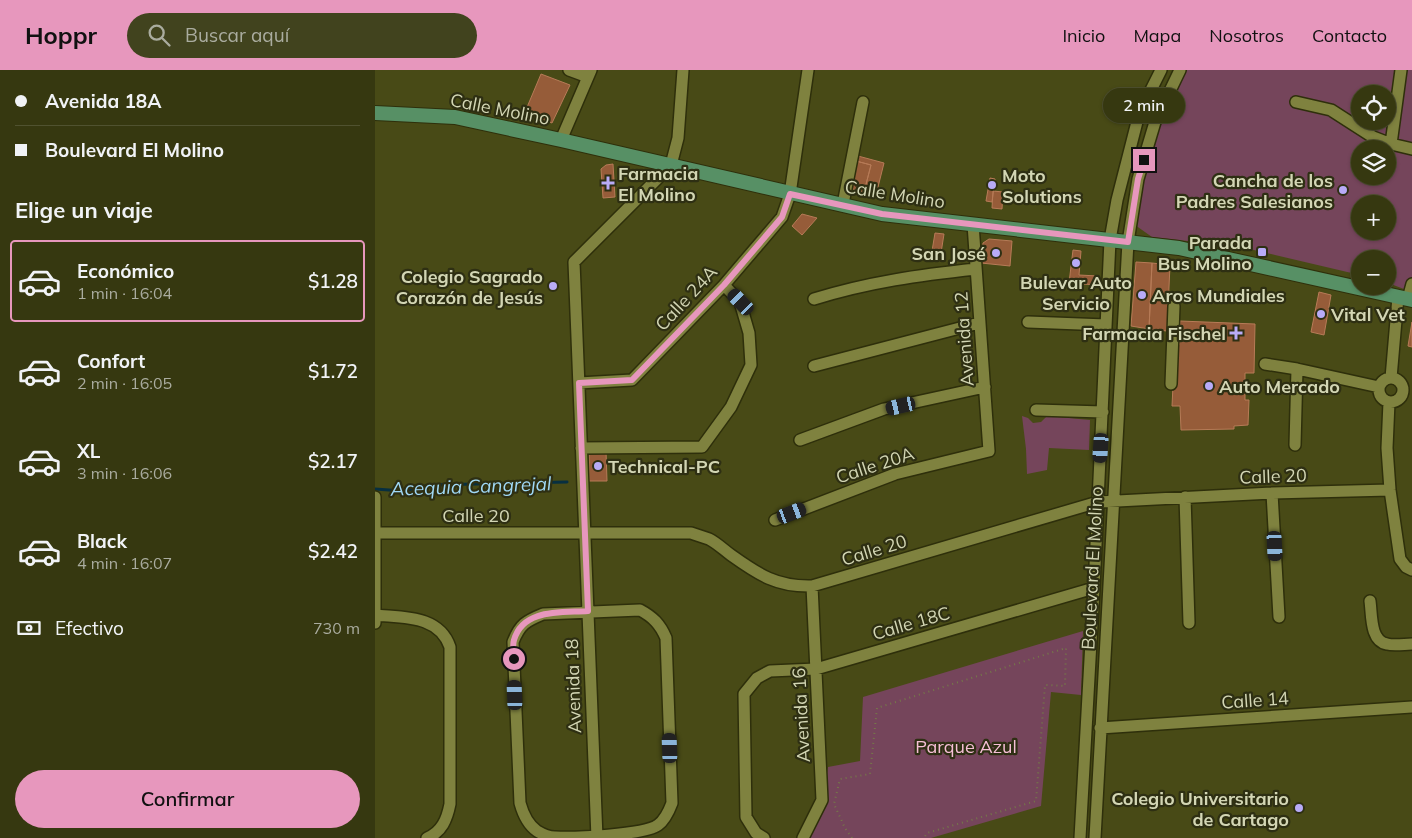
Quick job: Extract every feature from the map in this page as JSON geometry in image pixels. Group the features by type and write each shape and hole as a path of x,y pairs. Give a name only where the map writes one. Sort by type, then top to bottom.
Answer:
{"main road":[{"name":"Calle Molino","path":"375,113 455,117 882,214 1179,248 1406,299"}],"street":[{"path":"561,140 589,74 569,70"},
{"path":"671,166 678,138 683,70"},
{"name":"Calle 24A","path":"579,383 632,380 724,285 782,217 790,194 808,70"},
{"name":"Boulevard El Molino","path":"1080,838 1103,412 1110,240 1117,200 1139,114 1161,70"},
{"name":"Boulevard El Molino","path":"1095,838 1128,242 1138,179 1155,122 1180,70"},
{"path":"1392,140 1401,70"},
{"path":"843,204 863,102"},
{"path":"1296,102 1331,110 1381,140"},
{"path":"1396,145 1412,149"},
{"name":"Avenida 18","path":"597,837 573,262 671,166"},
{"path":"1117,200 1134,203"},
{"name":"Avenida 12","path":"973,224 989,451"},
{"path":"814,298 850,288 911,276 976,269"},
{"path":"1391,378 1406,299 1412,284"},
{"path":"581,448 702,448 731,407 751,365 749,333 741,302 724,285"},
{"path":"1171,384 1173,306"},
{"path":"1028,322 1106,325"},
{"path":"814,366 979,323"},
{"path":"1265,364 1379,387"},
{"path":"1295,445 1297,369"},
{"path":"1391,378 1401,383 1407,394 1389,402 1383,399 1379,393 1379,387 1384,380 1391,378"},
{"path":"800,440 885,409 985,387"},
{"path":"1389,402 1387,448 1389,490 1400,559 1409,569"},
{"path":"1036,410 1103,412"},
{"name":"Calle 20A","path":"775,520 895,474 989,451"},
{"name":"Calle 20","path":"375,533 691,533 710,540 750,569 766,578 780,584 812,586 1098,502 1272,493 1389,490"},
{"path":"1272,493 1279,617"},
{"path":"375,497 375,623"},
{"path":"1185,497 1189,623"},
{"name":"Avenida 16","path":"803,838 822,800 812,586"},
{"name":"Calle 18C","path":"764,838 756,833 746,817 744,694 757,678 770,670 816,669 1094,588"},
{"path":"1370,601 1375,634 1380,640 1387,644 1412,644"},
{"path":"639,610 651,616 660,625 666,638 672,803 667,816 658,825 646,830 597,837 554,837 538,831 529,824 523,816 520,802 513,642 518,629 529,620 543,614 588,611 639,610"},
{"path":"375,616 426,621 440,630 447,638 449,647 450,804 448,817 443,826 427,838"},
{"name":"Calle 14","path":"1100,728 1412,707"}],"path":[{"path":"852,838 845,828 834,804 840,779 870,774 877,708 1066,648 1065,686 1045,685 1036,801 927,832 924,838"}],"green space":[{"path":"1185,70 1412,70 1412,292 1396,286 1396,250 1351,250 1351,273 1241,247 1152,237 1135,225 1140,195 1158,132"},
{"path":"1022,416 1028,418 1033,423 1041,422 1047,416 1090,420 1089,450 1049,448 1047,470 1027,474"},
{"name":"Parque Azul","path":"1083,631 1081,695 1051,692 1041,806 931,838 804,838 822,800 828,767 860,761 863,697"}],"building":[{"path":"541,74 570,85 552,123 525,112"},
{"path":"858,156 884,163 876,195 864,192 871,165 856,161"},
{"path":"856,161 871,165 864,192 849,188"},
{"name":"Farmacia El Molino","path":"613,164 615,197 603,198 601,169 606,165"},
{"name":"Moto Solutions","path":"990,178 995,179 992,202 986,201"},
{"path":"993,191 1003,192 1002,209 992,208"},
{"path":"802,214 817,218 802,235 792,226"},
{"path":"935,233 944,234 941,253 932,251"},
{"name":"San José","path":"989,239 1012,241 1010,266 981,263 983,243"},
{"name":"Bulevar Auto Servicio","path":"1073,250 1081,251 1079,275 1098,276 1098,285 1069,283"},
{"name":"Aros Mundiales","path":"1136,262 1152,263 1149,329 1131,326"},
{"path":"1152,263 1170,265 1167,331 1149,329"},
{"name":"Vital Vet","path":"1319,292 1331,295 1324,335 1311,332"},
{"name":"Auto Mercado","path":"1180,321 1255,324 1254,373 1245,373 1245,400 1249,400 1248,425 1234,426 1234,429 1181,430 1180,406 1172,406 1175,345 1179,345"},
{"path":"1412,322 1412,347 1408,346"},
{"name":"Technical-PC","path":"606,451 607,481 589,481 589,452"}],"waterway":[{"name":"Acequia Cangrejal","path":"375,489 403,491 430,485 567,482"}],"place":[{"name":"Farmacia El Molino","path":"608,183"},
{"name":"Moto Solutions","path":"992,185"},
{"name":"Cancha de los Padres Salesianos","path":"1343,190"},
{"name":"Parada Bus Molino","path":"1262,252"},
{"name":"San José","path":"996,253"},
{"name":"Bulevar Auto Servicio","path":"1076,263"},
{"name":"Colegio Sagrado Corazón de Jesús","path":"553,286"},
{"name":"Aros Mundiales","path":"1142,295"},
{"name":"Vital Vet","path":"1321,314"},
{"name":"Farmacia Fischel","path":"1236,333"},
{"name":"Auto Mercado","path":"1209,386"},
{"name":"Technical-PC","path":"598,466"},
{"name":"Colegio Universitario de Cartago","path":"1299,808"}],"route":[{"path":"514,659 513,642 518,629 529,620 543,614 588,611 579,383 632,380 724,285 782,217 790,194 882,214 1128,242 1138,179 1144,160"}]}
